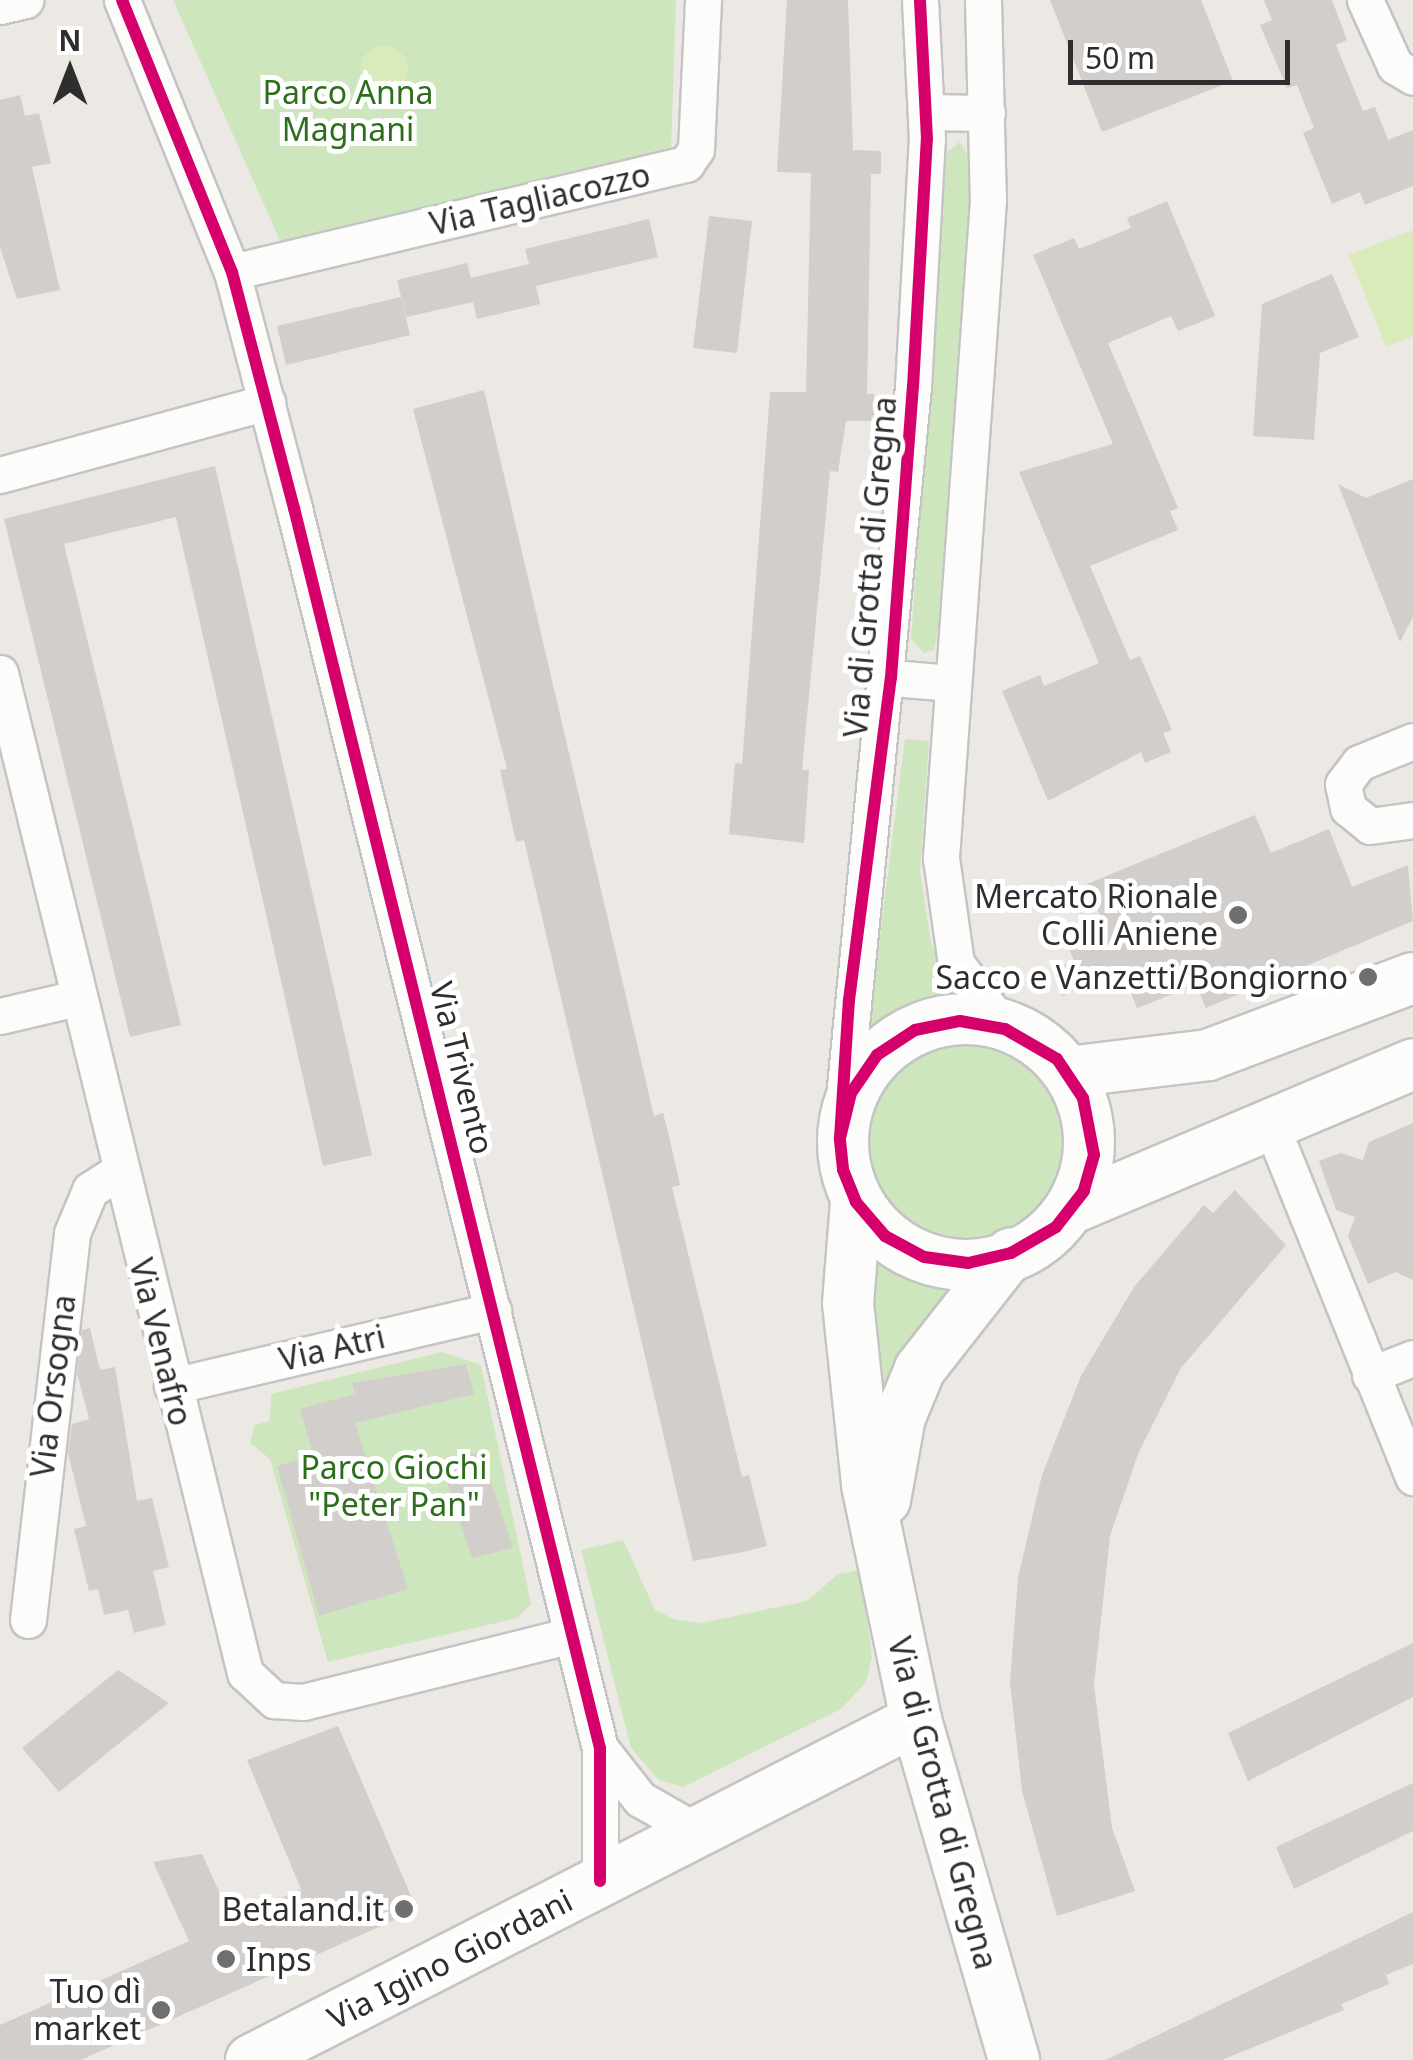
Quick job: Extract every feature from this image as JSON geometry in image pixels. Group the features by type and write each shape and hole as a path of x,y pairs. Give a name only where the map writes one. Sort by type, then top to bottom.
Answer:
{"street":[{"path":"0,6 26,0"},
{"name":"Via Trivento","path":"122,0 232,272 267,402 600,1748 600,1881"},
{"name":"Via Tagliacozzo","path":"232,272 686,164 696,149 703,0"},
{"name":"Via di Grotta di Gregna","path":"920,0 926,112 891,678 849,1000 840,1138 856,1202 848,1303 880,1546 916,1720 1014,2060"},
{"path":"983,0 988,200 942,843 947,928 956,963 1005,1029 1068,1072 1094,1144 1075,1207"},
{"path":"1365,0 1394,66 1413,77"},
{"path":"926,112 987,113"},
{"path":"0,475 267,402"},
{"name":"Via Venafro","path":"0,673 238,1657 266,1696 302,1702 572,1635"},
{"name":"Via di Grotta di Gregna","path":"891,678 952,683"},
{"path":"1413,741 1358,762 1343,784 1348,808 1370,826 1413,820"},
{"path":"1068,1072 1208,1055 1413,978"},
{"path":"0,1016 77,998"},
{"path":"840,1138 861,1073 893,1042 938,1023 1005,1029"},
{"name":"Via di Grotta di Gregna","path":"880,1546 892,1448 912,1384 950,1323 1011,1253 1075,1207 1413,1064"},
{"path":"1271,1125 1413,1477"},
{"name":"Via Orsogna","path":"28,1620 72,1233 90,1190 118,1172"},
{"name":"Via di Grotta di Gregna","path":"856,1202 885,1236 924,1257 968,1263 1011,1253"},
{"name":"Via Atri","path":"172,1386 493,1311"},
{"path":"1370,1374 1413,1358"},
{"name":"Via Igino Giordani","path":"251,2060 916,1720"},
{"name":"Via Trivento","path":"600,1748 640,1799 696,1831"}],"green space":[{"name":"Parco Anna Magnani","path":"173,0 676,0 671,153 281,243"},
{"path":"384,46 401,53 408,70 401,87 384,94 367,87 360,70 367,53"},
{"path":"960,142 972,163 938,631 934,650 924,653 911,639 945,154"},
{"path":"1413,230 1413,336 1386,347 1349,255"},
{"path":"905,739 929,741 920,871 931,943 960,1006 912,1021 865,1054"},
{"path":"963,1042 1002,1050 1034,1072 1056,1104 1064,1143 1056,1182 1034,1214 1002,1236 963,1244 924,1236 892,1214 870,1182 862,1143 870,1104 892,1072 924,1050"},
{"path":"858,1233 917,1272 964,1278 873,1458"},
{"name":"Parco Giochi \"Peter Pan\"","path":"442,1352 481,1365 531,1604 517,1618 328,1662 270,1459 250,1443 255,1425 270,1421 271,1394"},
{"path":"623,1540 655,1610 674,1619 701,1623 807,1601 838,1574 861,1570 872,1657 866,1682 841,1709 683,1787 659,1780 631,1748 581,1550"}],"building":[{"path":"787,0 848,0 853,150 881,151 881,174 871,174 867,394 874,394 874,421 846,421 838,472 830,471 802,770 809,770 804,843 729,834 735,763 742,764 770,392 806,392 811,173 777,172"},
{"path":"1050,0 1201,0 1233,81 1102,132"},
{"path":"1264,0 1332,0 1347,40 1336,45 1363,111 1375,107 1388,140 1413,130 1413,186 1365,205 1360,192 1332,204 1303,133 1314,128 1297,85 1287,88 1260,25 1272,20"},
{"path":"20,95 25,116 39,113 51,163 32,167 60,290 17,299 0,247 0,100"},
{"path":"1167,201 1215,316 1178,331 1171,316 1108,343 1178,508 1170,511 1178,530 1090,566 1130,660 1140,656 1172,730 1163,733 1171,752 1145,763 1141,752 1048,801 1002,691 1040,675 1044,686 1099,663 1019,472 1113,444 1033,255 1074,238 1079,249 1131,228 1127,218"},
{"path":"709,216 752,221 737,353 693,348"},
{"path":"649,219 658,257 536,286 540,304 477,319 473,302 406,317 397,280 467,263 471,278 529,264 525,249"},
{"path":"1332,274 1359,337 1320,353 1314,440 1253,436 1262,304"},
{"path":"401,297 410,335 286,365 277,326"},
{"path":"484,390 654,1116 663,1113 669,1136 680,1185 672,1187 742,1477 749,1475 767,1546 743,1552 693,1561 524,840 516,842 500,770 507,769 413,409"},
{"path":"215,466 372,1155 323,1166 176,517 64,544 181,1025 130,1037 4,519"},
{"path":"1413,479 1413,617 1400,642 1338,484 1366,498"},
{"name":"Mercato Rionale Colli Aniene","path":"1255,815 1271,853 1329,829 1352,887 1408,865 1413,921 1206,1008 1196,985 1137,1008 1122,971 1062,996 1052,970 1074,961 1064,937 1102,920 1087,884"},
{"path":"1413,1123 1413,1280 1396,1272 1368,1284 1348,1236 1355,1217 1336,1210 1319,1161 1341,1153 1363,1160 1369,1142"},
{"path":"1235,1190 1286,1245 1181,1368 1138,1454 1110,1536 1094,1685 1112,1828 1135,1891 1057,1916 1022,1791 1010,1682 1018,1578 1042,1475 1081,1376 1134,1287 1204,1205 1213,1213"},
{"path":"90,1328 100,1370 115,1367 137,1501 152,1498 169,1567 153,1571 166,1625 134,1633 128,1610 104,1615 98,1589 89,1591 74,1529 86,1526 68,1453 72,1424 89,1419 77,1373 82,1330"},
{"path":"466,1364 474,1394 355,1423 408,1589 319,1616 277,1466 313,1455 300,1409 355,1394 352,1383"},
{"path":"481,1452 513,1548 472,1558 440,1461"},
{"path":"1413,1643 1413,1697 1248,1781 1228,1733"},
{"path":"118,1670 169,1703 59,1792 22,1748"},
{"name":"Inps","path":"338,1726 417,1910 81,2060 0,2060 0,2025 189,1941 153,1862 202,1854 232,1920 301,1889 247,1760"},
{"path":"1413,1783 1413,1831 1294,1889 1276,1847"},
{"path":"1413,1912 1413,1964 1386,1975 1389,1984 1341,2004 1344,2010 1222,2060 1106,2060"}],"cycle path":[{"path":"122,0 232,272 294,508 600,1748 600,1881"},
{"path":"840,1138 851,1093 877,1055 915,1030 960,1021 1005,1029 1057,1059 1083,1098 1094,1155 1084,1191 1056,1227 1011,1253 968,1263 924,1257 885,1236 856,1202 843,1169 840,1138 849,1000 891,678 913,387 927,139 920,0"}],"place":[{"name":"Mercato Rionale Colli Aniene","path":"1238,915"},
{"name":"Sacco e Vanzetti/Bongiorno","path":"1368,977"},
{"name":"Betaland.it","path":"404,1909"},
{"name":"Inps","path":"226,1959"},
{"name":"Tuo dì market","path":"161,2010"}]}
